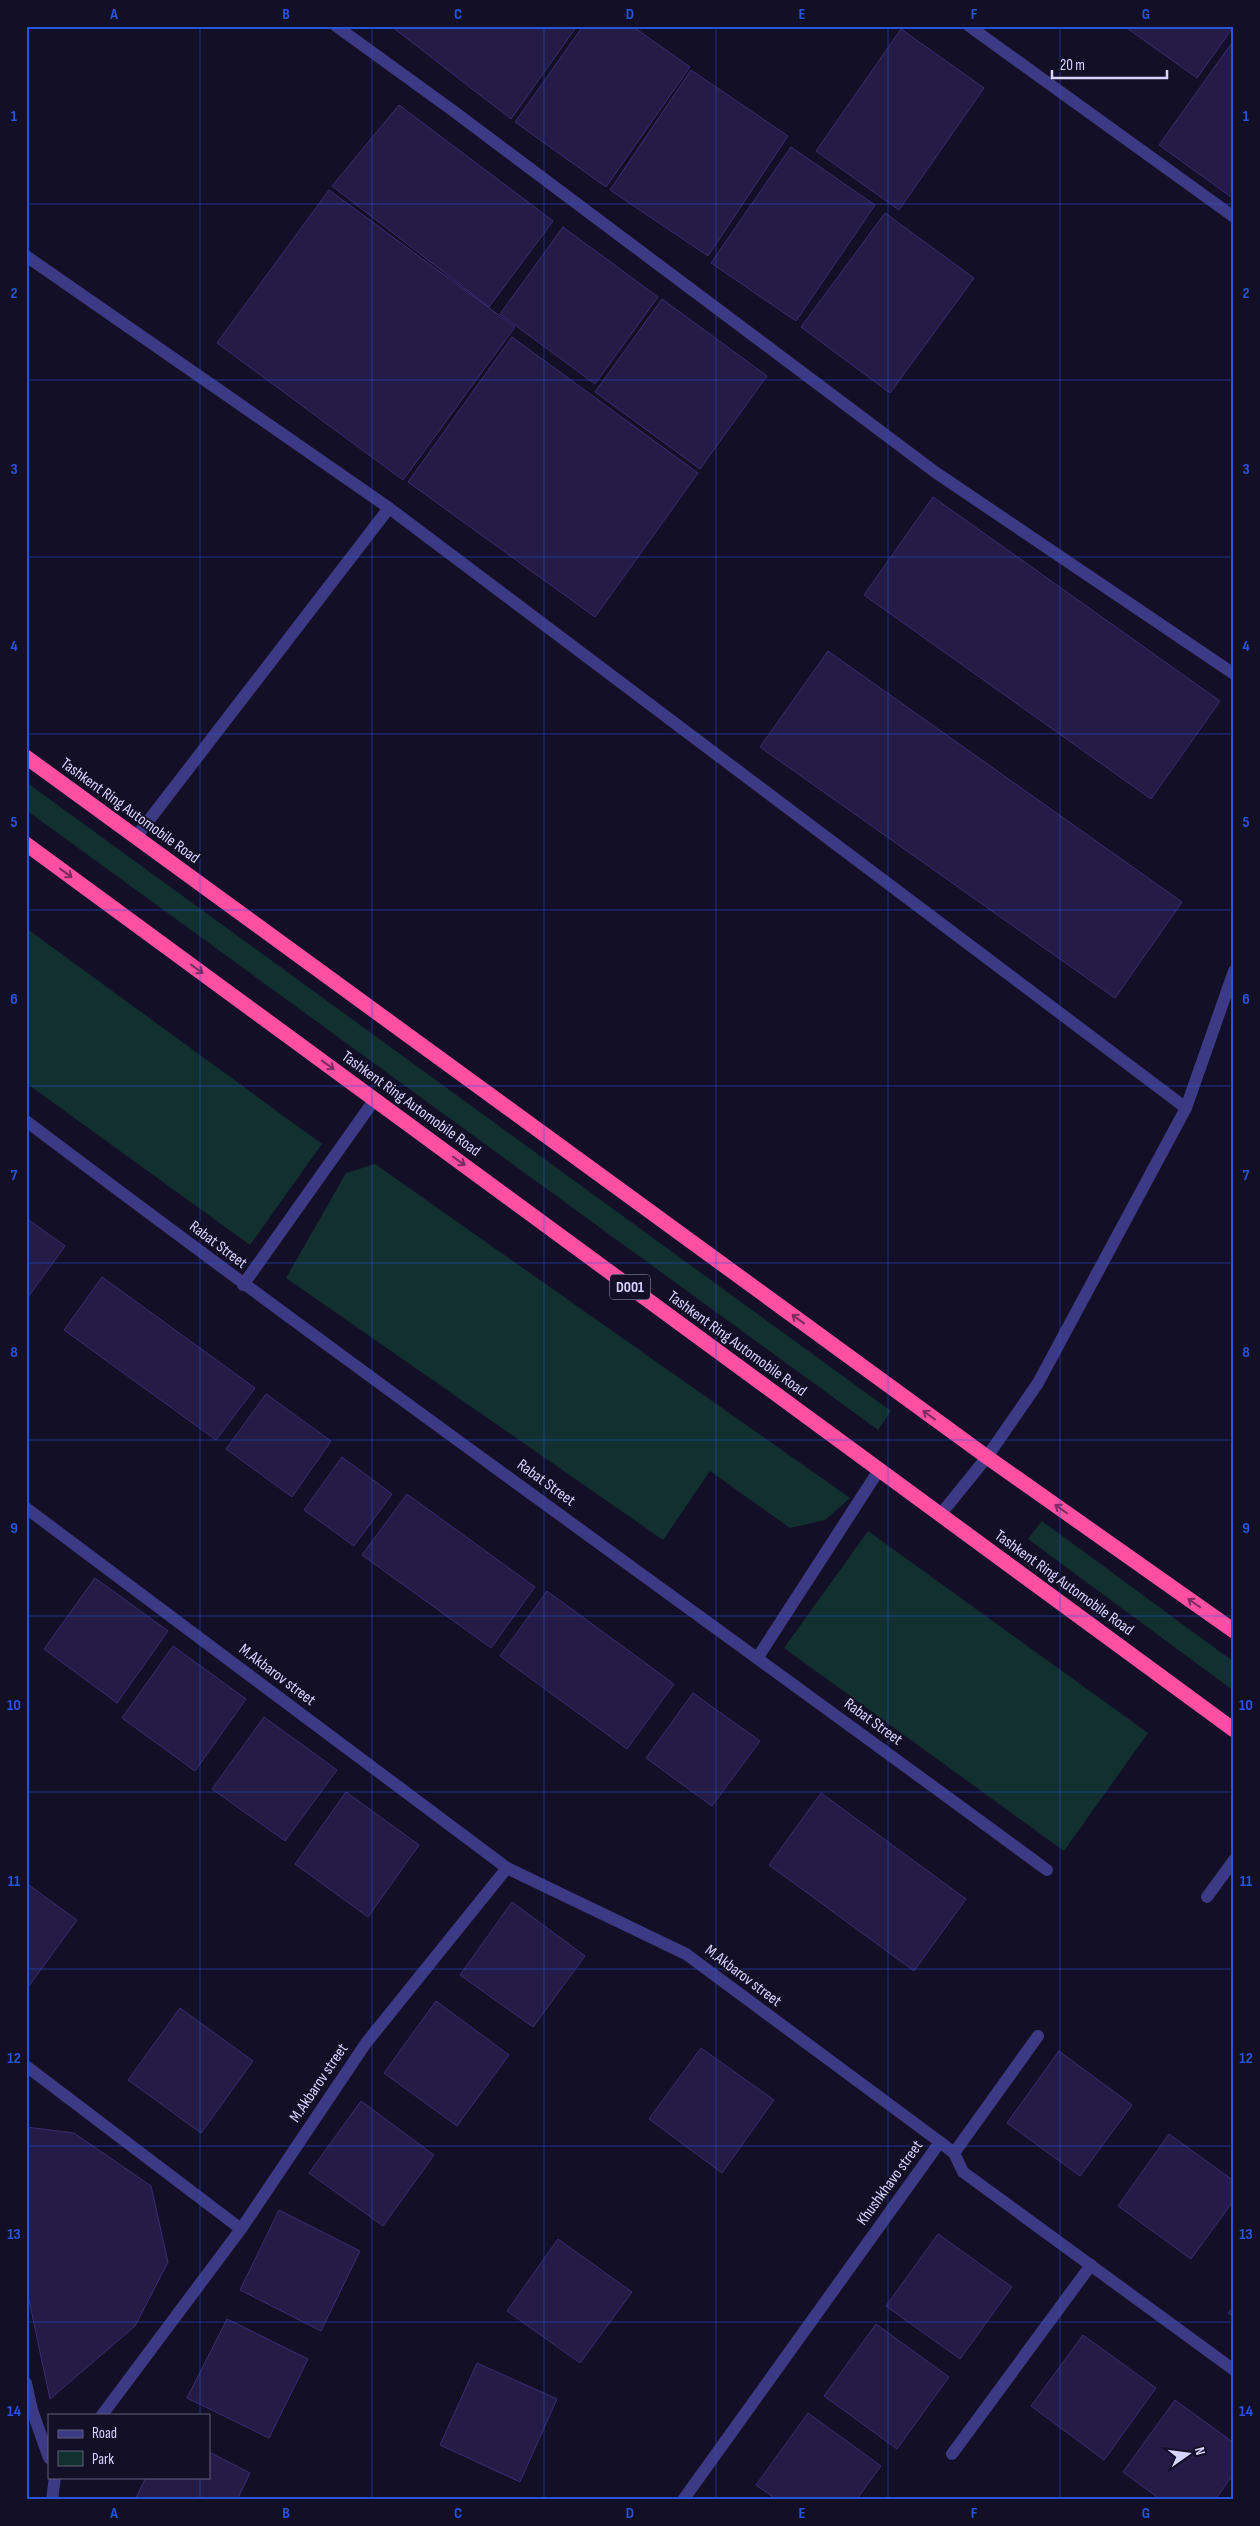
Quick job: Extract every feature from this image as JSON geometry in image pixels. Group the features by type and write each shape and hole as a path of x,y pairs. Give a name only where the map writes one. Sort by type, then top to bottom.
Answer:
{"highway":[{"name":"Tashkent Ring Automobile Road","path":"26,757 987,1457 1234,1632"},
{"name":"Tashkent Ring Automobile Road","path":"26,844 1234,1730"}],"street":[{"path":"336,26 452,110 935,472 1234,674"},
{"path":"969,26 1234,217"},
{"path":"26,256 389,508 1186,1108"},
{"path":"136,837 389,508"},
{"path":"940,1515 987,1457 1038,1383 1186,1108 1234,971"},
{"path":"243,1285 375,1099"},
{"name":"Rabat Street","path":"26,1121 243,1285 758,1657 1048,1870"},
{"path":"758,1657 879,1470"},
{"name":"M.Akbarov street","path":"26,1508 508,1868 686,1954 940,2142"},
{"path":"1206,1897 1234,1860"},
{"name":"M.Akbarov street","path":"103,2414 241,2229 366,2043 508,1868"},
{"path":"954,2153 1038,2036"},
{"path":"26,2066 241,2229"},
{"name":"Khushkhavo street","path":"683,2500 940,2142 954,2153 963,2172 1234,2370"},
{"path":"952,2454 1091,2265"},
{"path":"26,2383 32,2410 48,2455"},
{"path":"52,2500 55,2478"}],"green space":[{"path":"26,782 891,1411 878,1430 26,810"},
{"path":"26,928 322,1144 250,1245 26,1083"},
{"path":"375,1164 850,1498 825,1520 790,1528 710,1471 663,1540 286,1278 346,1173"},
{"path":"1042,1521 1234,1662 1234,1691 1028,1539"},
{"path":"868,1531 1148,1733 1064,1851 784,1648"}],"building":[{"path":"391,26 577,26 511,119"},
{"path":"583,26 632,26 690,67 606,187 515,122"},
{"path":"1124,26 1234,26 1197,78"},
{"path":"901,29 984,88 899,210 816,151"},
{"path":"1234,40 1234,199 1159,145"},
{"path":"691,70 788,136 708,256 610,190"},
{"path":"399,105 553,221 489,307 332,186"},
{"path":"791,147 875,205 796,321 711,263"},
{"path":"329,190 515,327 403,480 217,343"},
{"path":"885,213 974,278 890,393 801,327"},
{"path":"563,227 658,297 595,384 500,314"},
{"path":"662,299 767,376 700,469 595,392"},
{"path":"512,337 698,473 595,617 408,482"},
{"path":"933,497 1220,701 1151,799 864,595"},
{"path":"828,651 1182,902 1115,998 760,747"},
{"path":"26,1218 65,1246 26,1300"},
{"path":"102,1277 255,1388 216,1440 64,1330"},
{"path":"266,1394 331,1441 292,1497 226,1449"},
{"path":"342,1457 392,1494 354,1546 304,1510"},
{"path":"407,1494 535,1587 491,1648 362,1555"},
{"path":"95,1578 168,1631 117,1703 44,1649"},
{"path":"547,1591 674,1684 627,1749 500,1656"},
{"path":"173,1646 246,1699 195,1771 122,1718"},
{"path":"693,1693 760,1741 712,1806 646,1758"},
{"path":"264,1717 337,1770 285,1841 212,1789"},
{"path":"346,1792 419,1845 368,1917 295,1864"},
{"path":"821,1793 966,1899 914,1971 769,1865"},
{"path":"26,1883 77,1920 26,1990"},
{"path":"512,1902 585,1956 533,2027 460,1975"},
{"path":"436,2001 509,2055 457,2126 384,2073"},
{"path":"180,2008 253,2061 201,2133 128,2080"},
{"path":"701,2048 774,2100 722,2173 649,2119"},
{"path":"1059,2051 1132,2105 1080,2176 1007,2123"},
{"path":"361,2101 434,2155 383,2226 309,2173"},
{"path":"26,2127 74,2133 151,2186 168,2262 135,2326 50,2399 26,2286"},
{"path":"1169,2134 1234,2181 1234,2200 1191,2259 1118,2206"},
{"path":"279,2210 360,2251 321,2331 240,2290"},
{"path":"938,2234 1012,2287 960,2359 886,2306"},
{"path":"558,2239 632,2292 580,2363 507,2311"},
{"path":"1234,2306 1234,2317 1228,2313"},
{"path":"227,2319 308,2359 269,2438 187,2398"},
{"path":"876,2324 949,2377 897,2449 824,2396"},
{"path":"1083,2335 1156,2388 1104,2460 1031,2406"},
{"path":"477,2363 557,2399 520,2482 440,2445"},
{"path":"1175,2400 1234,2443 1234,2473 1215,2500 1161,2500 1123,2472"},
{"path":"808,2413 881,2466 856,2500 777,2500 756,2485"},
{"path":"210,2453 250,2473 237,2500 135,2500 146,2478 210,2478"}]}
